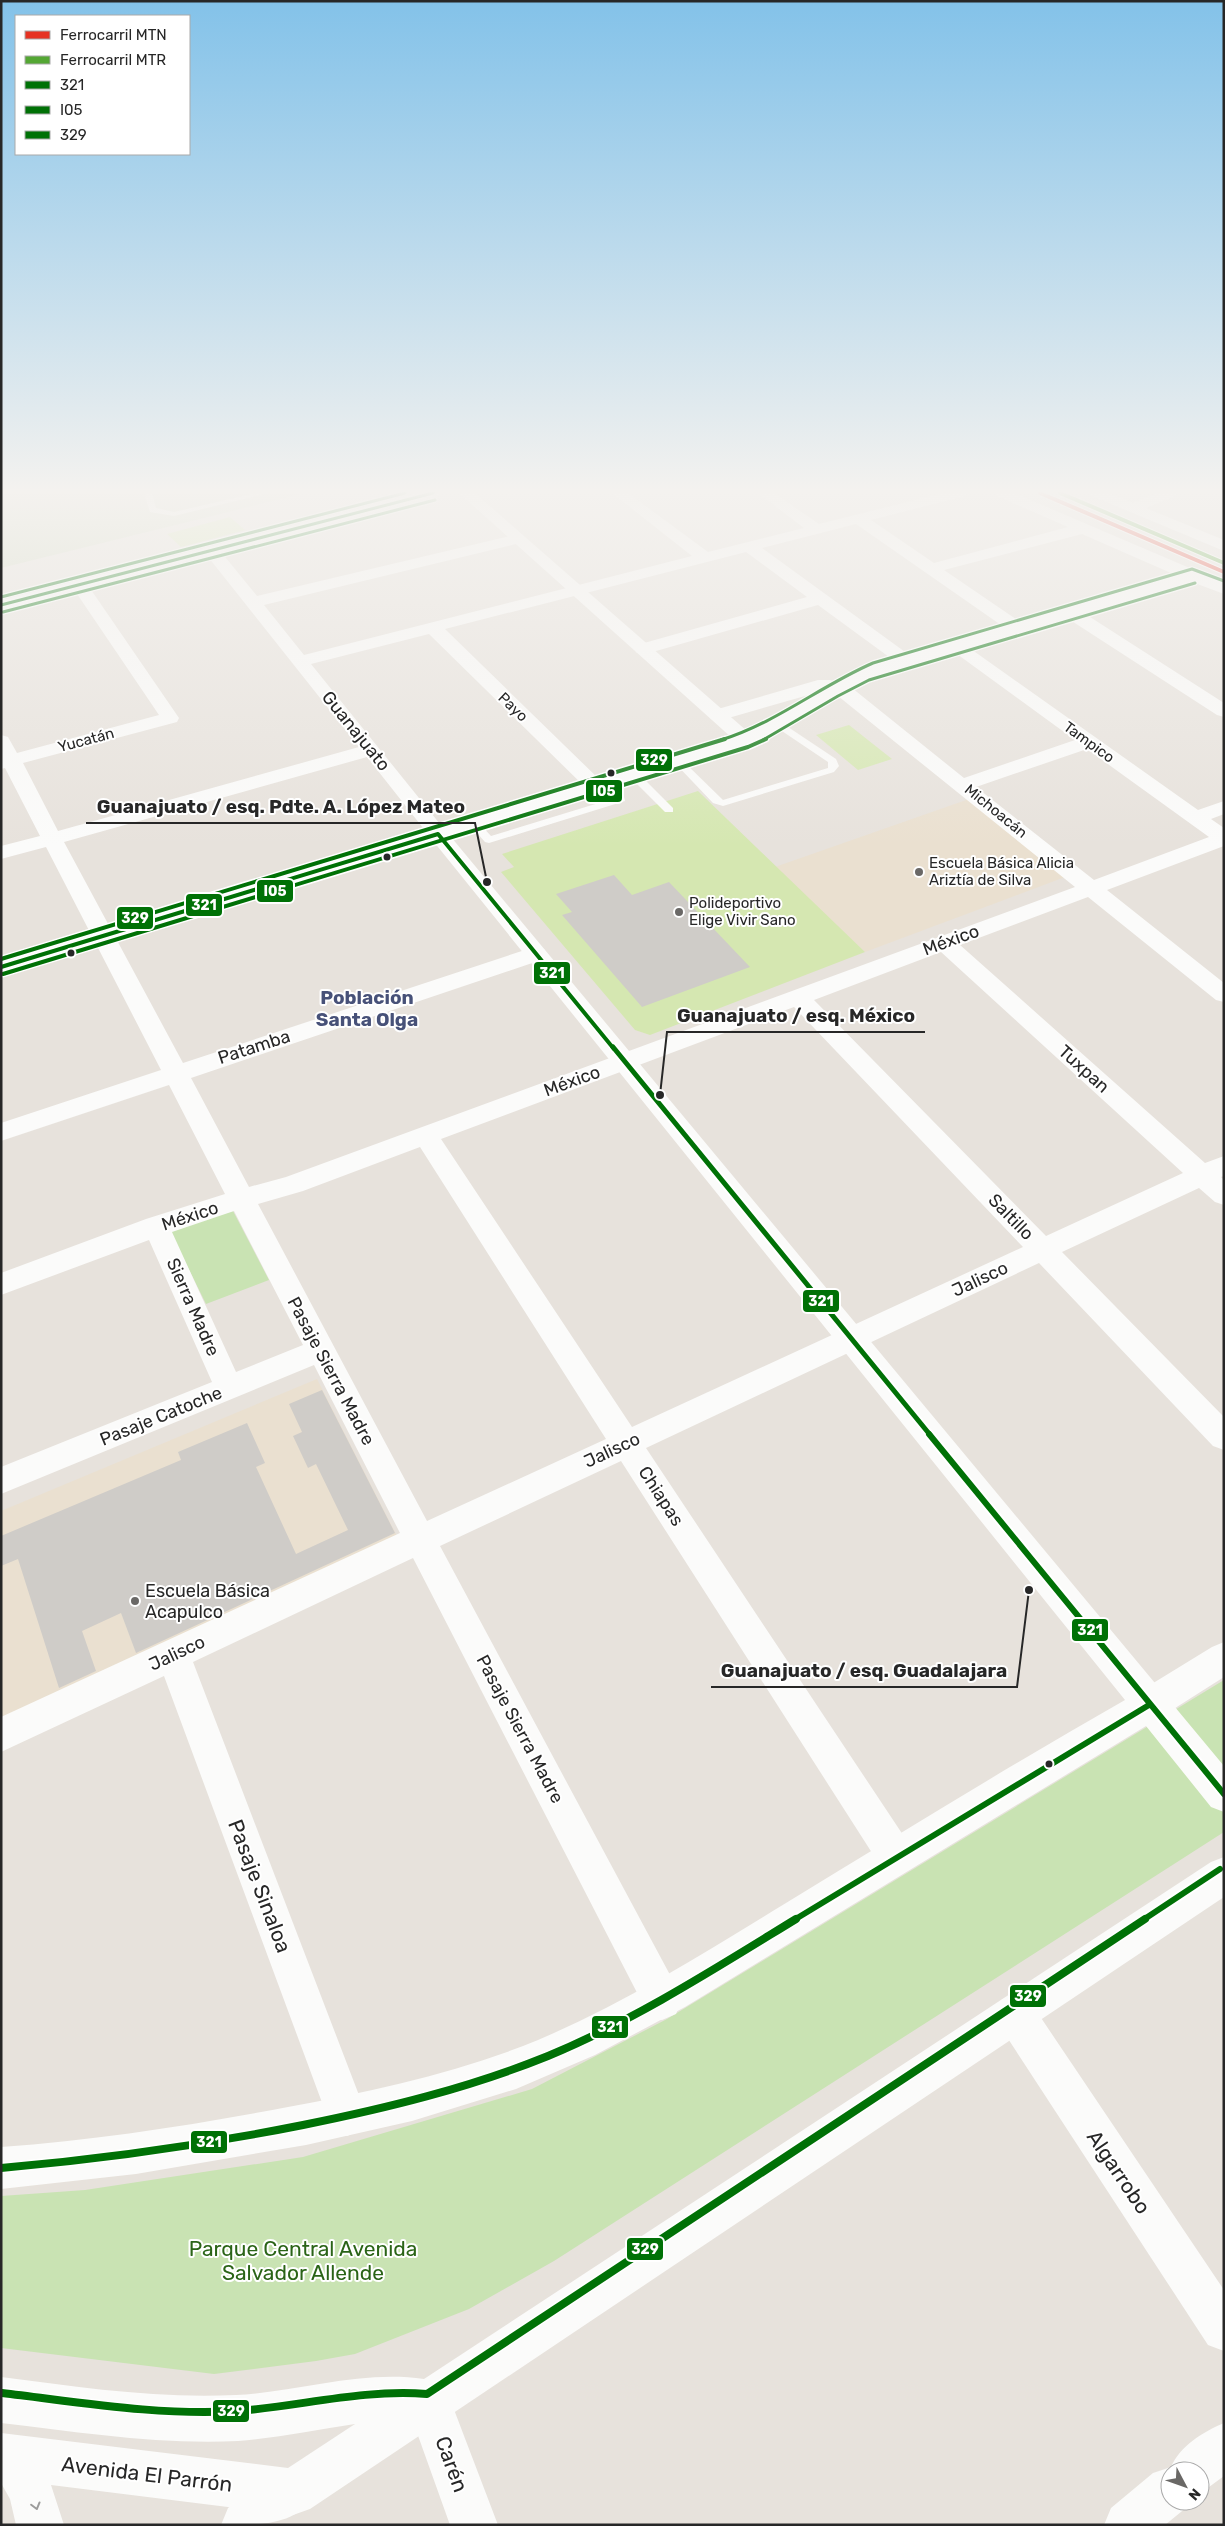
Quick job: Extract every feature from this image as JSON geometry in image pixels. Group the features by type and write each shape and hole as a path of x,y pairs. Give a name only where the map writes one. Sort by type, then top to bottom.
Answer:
{"street":[{"name":"Yucatán","path":"6,761 170,718 97,611"},
{"name":"Guanajuato","path":"260,611 438,834 1224,1794"},
{"path":"300,661 495,611"},
{"path":"600,611 746,740"},
{"path":"643,649 778,611"},
{"path":"836,611 906,661"},
{"path":"992,611 1017,628"},
{"path":"1,967 746,740 780,725 836,688 858,676 1074,611"},
{"path":"1070,612 1215,697 1224,711"},
{"name":"Payo","path":"432,627 601,784"},
{"name":"Tampico","path":"955,646 1224,839"},
{"path":"718,715 818,686 836,688"},
{"name":"Michoacán","path":"836,688 856,699 1090,889 1221,990"},
{"name":"Pasaje Sierra Madre","path":"1,741 6,761 52,839 662,2000"},
{"path":"962,785 1089,742"},
{"path":"1,853 371,750"},
{"path":"1195,818 1224,807"},
{"name":"México","path":"1,1284 156,1226 294,1184 1224,839"},
{"name":"Tuxpan","path":"944,943 1217,1178"},
{"name":"Patamba","path":"1,1132 536,954"},
{"name":"Saltillo","path":"798,997 1224,1437"},
{"name":"Chiapas","path":"425,1134 896,1857"},
{"name":"Jalisco","path":"1,1735 1043,1250 1217,1178"},
{"name":"Sierra Madre","path":"156,1226 229,1388"},
{"name":"Pasaje Catoche","path":"1,1481 321,1350"},
{"name":"Pasaje Sinaloa","path":"174,1655 347,2116"},
{"path":"1,2168 113,2156 231,2138 347,2116 421,2099 494,2077 548,2057 662,2000 1150,1705 1224,1658"},
{"path":"245,2525 1224,1875"},
{"name":"Algarrobo","path":"1015,2014 1224,2329"},
{"path":"1,2400 183,2419 238,2418 280,2414 372,2399 398,2398 429,2402"},
{"name":"Carén","path":"429,2402 474,2525"},
{"path":"1205,2461 1224,2446"},
{"path":"6,2456 25,2477 35,2500 40,2525"},
{"name":"Avenida El Parrón","path":"6,2456 293,2492"},
{"path":"1128,2525 1160,2498"}],"lane":[{"path":"678,761 717,801 723,803 831,770 834,766 833,761 780,725"},
{"path":"633,774 669,810"},
{"path":"474,823 489,840 621,799 601,784"}],"shaded area":[{"name":"Escuela Básica Alicia Ariztía de Silva","path":"969,799 1065,877 865,952 775,867"},
{"name":"Escuela Básica Acapulco","path":"317,1379 399,1540 1,1724 1,1511"}],"green space":[{"path":"849,725 892,759 858,770 816,735"},
{"name":"Polideportivo Elige Vivir Sano","path":"698,791 865,952 650,1035 635,1030 501,872 514,867 502,854"},
{"path":"233,1211 269,1280 206,1304 169,1229"},
{"name":"Parque Central Avenida Salvador Allende","path":"1224,1680 1224,1832 554,2261 469,2309 355,2354 214,2374 1,2348 1,2196 85,2190 303,2157 532,2089 667,2019"}],"building":[{"path":"614,875 632,895 669,882 750,967 642,1007 562,915 572,912 556,894"},
{"name":"Escuela Básica Acapulco","path":"322,1390 395,1533 136,1653 121,1613 82,1631 96,1671 59,1688 18,1559 1,1566 1,1536 181,1460 178,1452 247,1423 265,1463 256,1467 296,1554 348,1530 316,1464 308,1468 293,1436 302,1432 289,1404"}],"transit line":[{"name":"I05","path":"3,612 7,611"},
{"name":"329","path":"1,959 743,733 776,717 856,670 873,663 1050,611"},
{"name":"I05","path":"3,974 748,747 764,740 853,687 869,680 1101,611"},
{"name":"321","path":"1,967 438,834 1224,1794"},
{"name":"321","path":"1,2168 177,2147 316,2122 418,2099 485,2080 518,2068 584,2040 650,2006 1149,1705"},
{"name":"329","path":"2,2393 177,2411 260,2409 378,2393 403,2392 427,2394 1220,1869"}],"place":[{"name":"Escuela Básica Alicia Ariztía de Silva","path":"919,872"},
{"name":"Guanajuato / esq. Pdte. A. López Mateo","path":"487,882"},
{"name":"Polideportivo Elige Vivir Sano","path":"679,912"},
{"name":"Guanajuato / esq. México","path":"660,1095"},
{"name":"Guanajuato / esq. Guadalajara","path":"1029,1590"},
{"name":"Escuela Básica Acapulco","path":"135,1601"}],"district":[{"name":"Población Santa Olga","path":"367,1008"}]}
